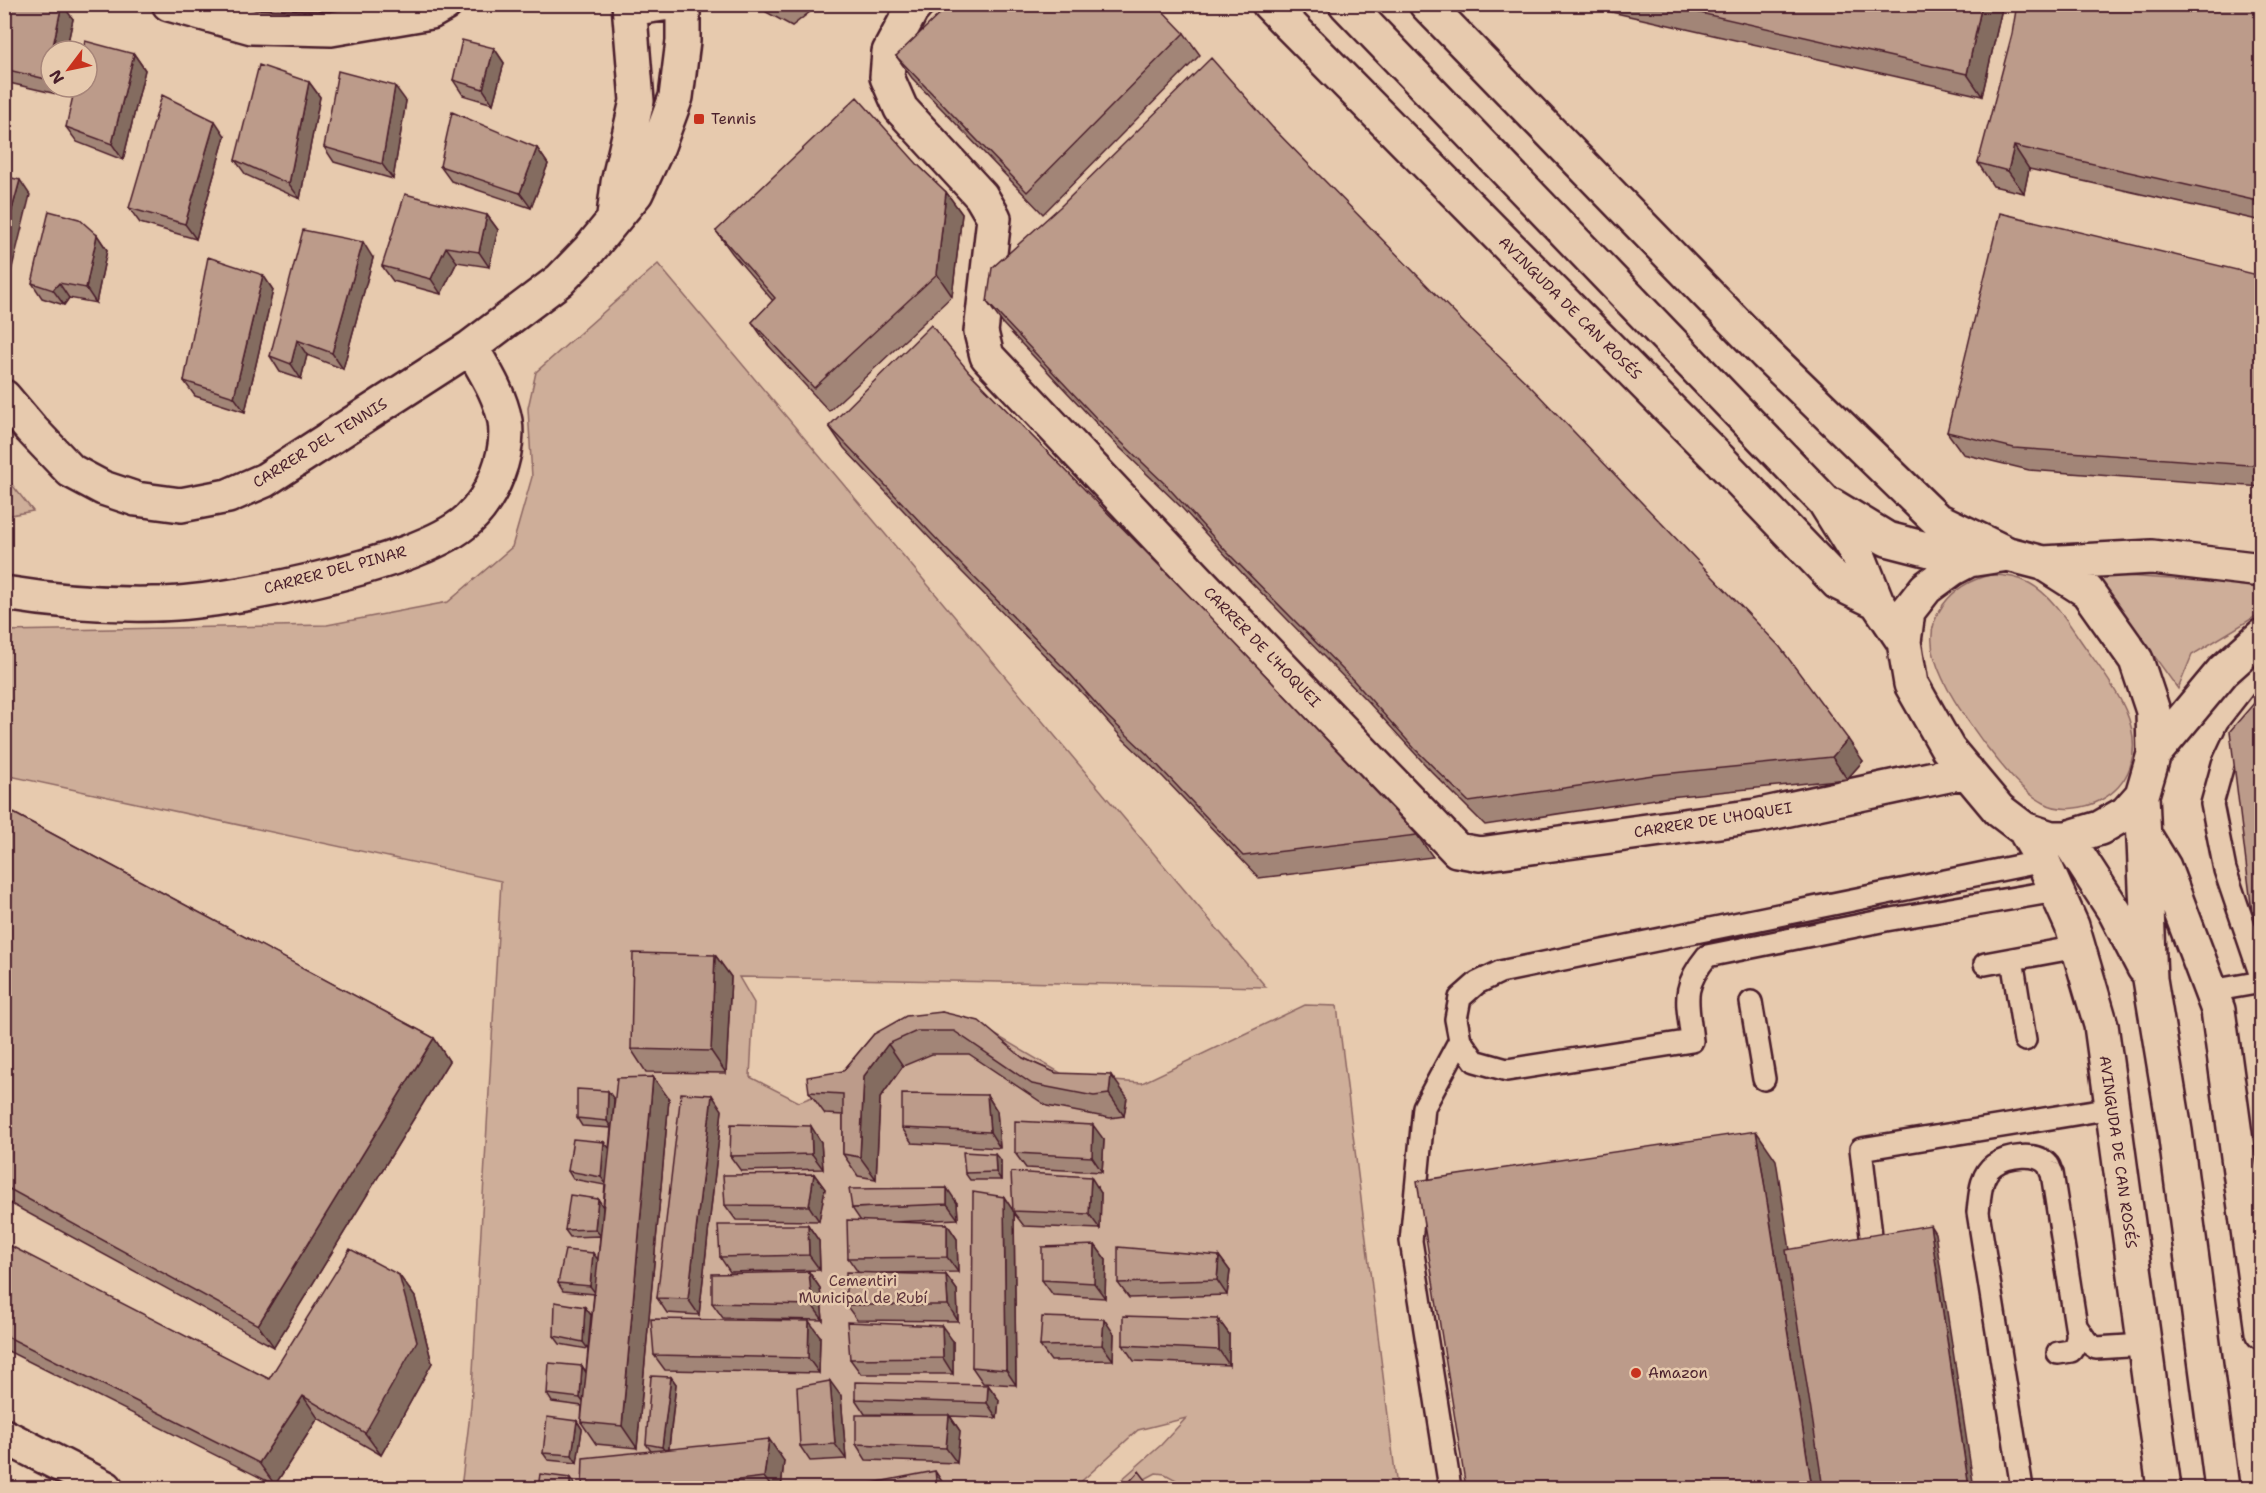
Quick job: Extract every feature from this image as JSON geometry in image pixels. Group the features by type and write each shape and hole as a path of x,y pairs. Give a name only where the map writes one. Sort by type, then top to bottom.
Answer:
{"street":[{"path":"169,4 252,27 331,29 431,12 445,4"},
{"path":"613,221 618,183 637,101 629,4"},
{"path":"636,4 643,7 663,4"},
{"name":"CARRER DEL TENNIS","path":"4,397 71,471 103,488 135,499 182,505 228,496 265,480 471,346 560,280 589,250 636,193 658,146 676,97 683,41 683,4"},
{"name":"CARRER DE L'HOQUEI","path":"917,4 889,52 887,77 901,108 981,196 994,218 981,332 987,356 1204,587 1457,850 1480,854 1756,816 1967,771"},
{"name":"AVINGUDA DE CAN ROSÉS","path":"1269,4 1720,460 1838,583 1877,602"},
{"name":"AVINGUDA DE CAN ROSÉS","path":"1346,4 1824,501 1859,557 1877,602 1905,642"},
{"path":"1426,4 1766,354 1936,519 2008,554 2043,563 2152,557 2262,570"},
{"name":"CARRER DEL PINAR","path":"4,593 81,602 156,604 220,598 343,572 404,553 436,540 467,520 490,493 503,457 505,422 495,391 471,346"},
{"name":"AVINGUDA DE CAN ROSÉS","path":"1824,501 1887,539 1969,560"},
{"path":"2008,554 1969,560 1952,569 1926,588 1908,610 1905,642 1911,684 1948,749 1999,810 2024,829 2051,838 2067,838 2100,828 2126,813 2142,795"},
{"path":"2043,563 2087,591 2136,660 2152,711 2154,754 2142,795 2150,979 2175,1131 2222,1488"},
{"path":"2154,754 2223,671 2262,636"},
{"name":"AVINGUDA DE CAN ROSÉS","path":"2024,829 2043,861 2072,926 2101,1025 2164,1488"},
{"path":"2144,835 2164,867 2218,1010 2262,1332"},
{"path":"2067,838 2115,912 2150,979"},
{"path":"4,1436 106,1488"}],"lane":[{"path":"2211,991 2262,981 2225,870 2212,804 2223,764 2237,734 2262,702"},
{"path":"2043,861 1500,972 1477,983 1460,998 1456,1019 1460,1040 1475,1061 1507,1070 1692,1041 1687,993 1696,970 1707,956 1886,920 2056,891"},
{"path":"1985,964 2078,947"},
{"path":"2012,959 2025,1040"},
{"path":"1751,1002 1764,1079"},
{"path":"1450,1488 1411,1241 1424,1107 1460,1040"},
{"path":"1872,1244 1861,1149 2112,1108"},
{"path":"2022,1488 1978,1212 1981,1183 1993,1165 2008,1159 2027,1156 2039,1159 2048,1165 2052,1173 2078,1340 2071,1351 2058,1353"},
{"path":"2076,1326 2087,1342 2097,1348 2144,1346"}],"green space":[{"name":"Cementiri Municipal de Rubí","path":"658,264 1266,987 739,977 754,1003 750,1077 799,1102 860,1079 940,1029 994,1034 1069,1078 1142,1083 1305,1005 1337,1006 1397,1488 1186,1488 1165,1474 1156,1473 1128,1488 1112,1488 1161,1445 1186,1418 1138,1430 1074,1488 461,1488 471,1406 501,881 5,775 4,631 327,625 448,602 512,547 532,477 528,408 536,372"},
{"path":"5,476 33,511 5,516"},
{"path":"2095,574 2261,585 2261,613 2192,655 2178,689"},
{"path":"1990,575 2020,579 2037,588 2053,602 2122,702 2132,733 2133,750 2130,767 2115,790 2095,803 2080,807 2057,808 2044,803 2026,791 1983,742 1944,681 1932,644 1936,617 1943,605 1963,586"}],"building":[{"path":"8,4 62,4 55,39 39,39 39,77 4,69 4,21"},
{"path":"950,4 1156,4 1184,33 1027,192 896,56"},
{"path":"1661,4 1982,4 1967,74"},
{"path":"2017,4 2262,4 2262,202 2014,146 2008,171 1978,163 2012,34"},
{"path":"462,40 494,48 483,89 453,80"},
{"path":"99,45 134,54 112,144 66,127 72,99 99,99"},
{"path":"1211,58 1273,128 1465,324 1529,385 1780,647 1848,739 1832,757 1653,775 1469,802 1415,749 1354,681 1226,551 1165,484 1098,420 987,302 992,268 1060,207"},
{"path":"259,65 309,82 289,184 235,160"},
{"path":"338,71 395,86 382,164 324,147"},
{"path":"162,95 215,121 185,224 129,208"},
{"path":"857,97 919,166 946,192 937,274 814,388 752,322 775,298 716,231"},
{"path":"452,112 537,148 520,193 440,166"},
{"path":"4,176 20,180 4,239"},
{"path":"405,194 487,215 479,252 446,247 431,279 382,266"},
{"path":"49,211 79,219 97,235 86,288 59,283 53,290 32,283"},
{"path":"2000,213 2262,276 2262,466 2014,448 1947,432"},
{"path":"303,230 363,242 332,353 297,340 291,364 270,356"},
{"path":"208,257 263,275 234,397 184,381"},
{"path":"931,325 969,372 1209,616 1417,835 1243,856 1147,754 1107,716 1070,674 947,550 829,426"},
{"path":"2262,694 2262,911 2252,912 2230,731"},
{"path":"4,808 434,1038 258,1325 4,1186"},
{"path":"633,953 715,955 711,1051 631,1049"},
{"path":"942,1012 979,1021 1023,1058 1056,1073 1111,1075 1109,1094 1094,1096 1032,1084 954,1031 917,1031 888,1044 864,1076 860,1157 843,1154 843,1094 809,1092 807,1077 843,1071 874,1034 906,1016"},
{"path":"653,1077 622,1426 581,1422 617,1078"},
{"path":"577,1089 608,1091 607,1121 577,1118"},
{"path":"681,1093 712,1095 688,1299 657,1298"},
{"path":"902,1094 987,1095 990,1132 902,1128"},
{"path":"1015,1121 1093,1125 1092,1157 1015,1153"},
{"path":"731,1124 811,1126 812,1154 730,1156"},
{"name":"Amazon","path":"1756,1131 1812,1488 1466,1488 1417,1181"},
{"path":"573,1139 604,1142 601,1177 568,1171"},
{"path":"963,1152 995,1154 996,1172 965,1173"},
{"path":"1011,1172 1091,1177 1089,1214 1013,1211"},
{"path":"814,1174 809,1206 725,1205 723,1175"},
{"path":"947,1188 947,1204 852,1208 849,1189"},
{"path":"973,1192 1004,1197 1006,1370 972,1367"},
{"path":"570,1195 598,1199 595,1229 565,1230"},
{"path":"847,1220 947,1224 947,1257 848,1258"},
{"path":"718,1225 808,1225 809,1255 720,1257"},
{"path":"1930,1225 1969,1488 1823,1488 1786,1250"},
{"path":"5,1243 269,1379 350,1249 399,1275 417,1341 365,1433 303,1396 259,1463 4,1335"},
{"path":"1095,1245 1094,1283 1042,1280 1042,1247"},
{"path":"1118,1247 1219,1256 1217,1280 1118,1283"},
{"path":"565,1250 593,1253 590,1286 558,1283"},
{"path":"809,1272 812,1305 712,1303 712,1274"},
{"path":"846,1272 946,1275 948,1305 846,1305"},
{"path":"555,1302 585,1307 583,1342 554,1336"},
{"path":"1123,1316 1218,1319 1219,1350 1123,1345"},
{"path":"1042,1317 1104,1319 1102,1345 1040,1346"},
{"path":"651,1319 809,1321 808,1358 654,1355"},
{"path":"847,1322 942,1326 943,1358 850,1359"},
{"path":"549,1363 582,1366 580,1398 547,1394"},
{"path":"651,1376 671,1377 662,1447 646,1444"},
{"path":"830,1381 835,1444 800,1446 797,1387"},
{"path":"855,1382 988,1385 987,1403 855,1399"},
{"path":"856,1415 949,1415 946,1448 856,1444"},
{"path":"547,1417 577,1421 572,1455 543,1453"},
{"path":"769,1439 764,1477 671,1488 582,1488 583,1458"},
{"path":"935,1471 937,1488 847,1488"},
{"path":"1139,1471 1152,1488 1124,1488"},
{"path":"540,1474 570,1478 570,1488 538,1488"}],"place":[{"name":"Tennis","path":"699,119"},
{"name":"Amazon","path":"1636,1373"}]}
